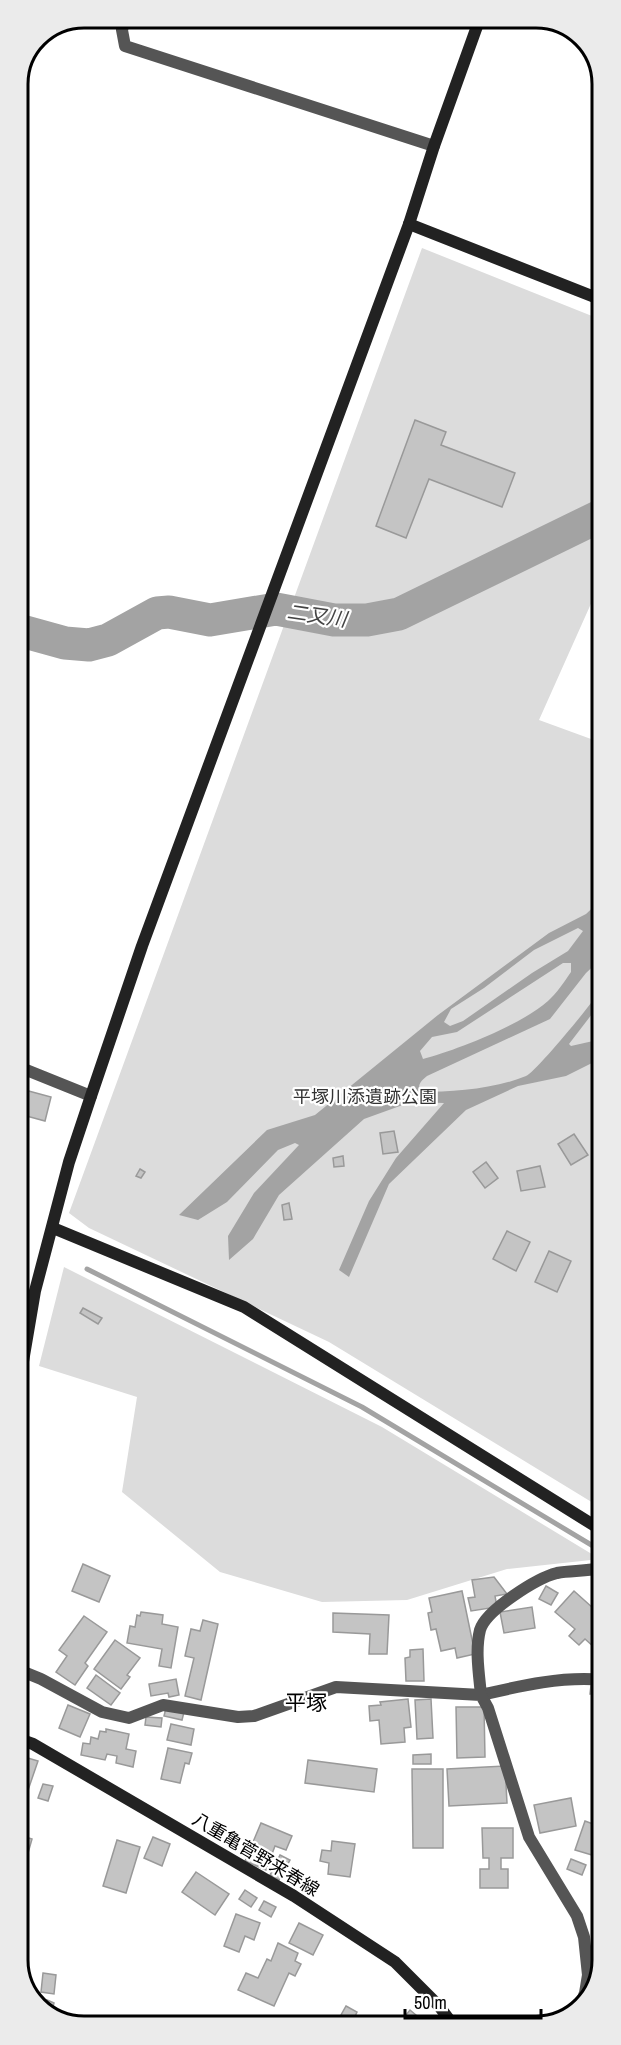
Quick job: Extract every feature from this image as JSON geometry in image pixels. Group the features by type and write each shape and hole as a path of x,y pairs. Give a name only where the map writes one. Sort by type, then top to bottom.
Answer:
{"street":[{"path":"122,28 125,46 434,146"},
{"path":"28,1332 35,1291 69,1162 142,946 409,224 476,29"},
{"path":"409,224 592,296"},
{"path":"28,1071 91,1096"},
{"path":"53,1228 244,1307 592,1524"},
{"path":"586,1986 588,1975 584,1937 577,1916 529,1837 488,1708 481,1695 478,1656 480,1630 485,1620 527,1587 555,1574 592,1569"},
{"path":"28,1674 102,1712 129,1718 163,1705 238,1717 254,1716 336,1687 481,1695 530,1684 592,1679"},
{"name":"八重亀菅野来春線","path":"28,1742 294,1896 395,1962 446,2016"}],"green space":[{"name":"平塚川添遺跡公園","path":"422,248 592,316 592,601 539,720 592,739 592,1502 329,1342 89,1228 69,1213"},
{"path":"64,1267 382,1427 592,1554 592,1560 507,1569 407,1600 322,1602 220,1572 122,1492 137,1397 39,1366"}],"shaded area":[{"path":"592,908 592,967 550,1019 427,1076 421,1082 419,1089 420,1092 474,1089 526,1076 553,1050 592,1001 592,1014 569,1044 571,1046 592,1041 592,1063 566,1076 518,1086 466,1110 389,1184 349,1277 339,1270 369,1201 396,1158 444,1103 411,1102 364,1119 279,1195 253,1239 229,1260 228,1236 254,1193 299,1145 295,1143 278,1150 227,1202 198,1220 179,1215 267,1130 315,1115 438,1015 549,933 586,914","holes":["578,928 583,931 568,951 463,1021 450,1026 444,1022 451,1009 484,988 534,950","563,963 571,963 571,972 548,1001 536,1010 488,1036 423,1059 420,1051 432,1037 457,1032"]}],"building":[{"path":"415,420 446,432 441,445 515,473 502,507 429,479 406,538 376,526"},
{"path":"28,1091 51,1097 45,1121 28,1116"},
{"path":"394,1131 398,1152 383,1154 380,1133"},
{"path":"574,1134 588,1155 571,1165 558,1144"},
{"path":"343,1156 344,1166 334,1167 333,1158"},
{"path":"486,1162 498,1178 485,1188 473,1172"},
{"path":"540,1166 545,1187 521,1191 517,1171"},
{"path":"140,1169 145,1172 141,1178 136,1176"},
{"path":"289,1203 292,1219 284,1220 282,1205"},
{"path":"507,1231 530,1242 516,1271 493,1259"},
{"path":"549,1251 571,1261 557,1292 535,1282"},
{"path":"83,1308 102,1318 98,1324 80,1313"},
{"path":"83,1564 110,1576 99,1602 72,1591"},
{"path":"494,1577 507,1594 495,1596 497,1607 471,1611 468,1598 475,1597 472,1580"},
{"path":"546,1586 558,1593 551,1605 539,1599"},
{"path":"462,1591 475,1654 457,1658 455,1648 441,1651 436,1629 431,1630 428,1613 432,1612 429,1598"},
{"path":"574,1591 592,1607 592,1645 585,1639 579,1645 569,1636 575,1629 555,1612"},
{"path":"532,1607 535,1628 504,1633 500,1612"},
{"path":"141,1612 163,1615 162,1624 178,1627 171,1668 159,1666 162,1649 127,1643 130,1626 135,1627 137,1615 140,1616"},
{"path":"333,1613 389,1615 387,1654 369,1654 370,1634 333,1632"},
{"path":"84,1616 107,1632 85,1663 88,1666 75,1685 56,1672 67,1656 59,1650"},
{"path":"203,1620 218,1624 201,1700 185,1696 194,1658 185,1656 191,1629 200,1631"},
{"path":"115,1640 140,1658 127,1675 130,1677 121,1689 94,1669"},
{"path":"423,1649 424,1681 406,1681 405,1658 410,1657 410,1650"},
{"path":"96,1675 120,1693 111,1705 87,1688"},
{"path":"176,1679 179,1695 169,1697 168,1693 151,1696 149,1684"},
{"path":"408,1699 411,1727 404,1728 405,1742 381,1744 379,1720 370,1721 369,1706 381,1705 380,1702"},
{"path":"431,1699 433,1738 417,1739 415,1700"},
{"path":"68,1705 90,1714 80,1737 59,1728"},
{"path":"456,1707 484,1707 485,1757 457,1758"},
{"path":"166,1708 184,1712 182,1720 164,1716"},
{"path":"146,1717 162,1718 161,1727 145,1725"},
{"path":"171,1724 194,1729 191,1745 167,1740"},
{"path":"106,1729 129,1734 126,1749 136,1751 133,1767 116,1763 117,1756 107,1754 105,1760 81,1755 83,1743 90,1744 91,1737 98,1739 100,1731 106,1732"},
{"path":"168,1748 192,1753 189,1764 185,1763 180,1783 161,1779"},
{"path":"431,1754 431,1764 413,1764 413,1755"},
{"path":"28,1758 38,1761 28,1790"},
{"path":"308,1760 377,1769 374,1792 305,1783"},
{"path":"505,1766 507,1803 449,1806 447,1769"},
{"path":"412,1769 443,1769 443,1848 413,1848"},
{"path":"43,1784 53,1786 48,1801 38,1798"},
{"path":"571,1798 576,1826 540,1833 534,1805"},
{"path":"585,1821 592,1824 592,1855 575,1850"},
{"path":"261,1823 292,1836 286,1850 275,1846 266,1870 245,1861"},
{"path":"482,1828 513,1828 513,1858 501,1858 501,1869 508,1869 508,1888 480,1888 480,1869 489,1869 489,1858 483,1858"},
{"path":"153,1837 170,1844 162,1866 144,1858"},
{"path":"28,1838 32,1839 28,1853"},
{"path":"117,1840 140,1847 126,1893 103,1886"},
{"path":"332,1841 355,1844 350,1877 328,1874 329,1863 320,1861 322,1850 331,1851"},
{"path":"280,1855 290,1860 279,1880 270,1875"},
{"path":"571,1859 586,1865 582,1875 567,1869"},
{"path":"196,1872 229,1894 215,1915 182,1892"},
{"path":"245,1890 257,1898 251,1907 239,1899"},
{"path":"264,1901 276,1907 271,1917 259,1910"},
{"path":"236,1914 260,1923 254,1940 245,1936 239,1952 224,1946"},
{"path":"299,1923 323,1935 313,1955 289,1943"},
{"path":"278,1943 298,1953 295,1961 301,1964 295,1976 289,1973 274,2006 238,1990 246,1973 258,1978 267,1959 271,1961"},
{"path":"43,1973 56,1975 54,1994 41,1992"},
{"path":"346,2006 357,2012 355,2016 341,2015"},
{"path":"410,2010 417,2016 405,2016"}],"waterway":[{"name":"二又川","path":"28,633 65,643 89,645 108,640 157,613 169,612 210,620 276,609 334,620 367,620 399,614 592,520"},
{"path":"87,1269 362,1407 592,1545"}],"district":[{"name":"平塚","path":"306,1702"}]}
